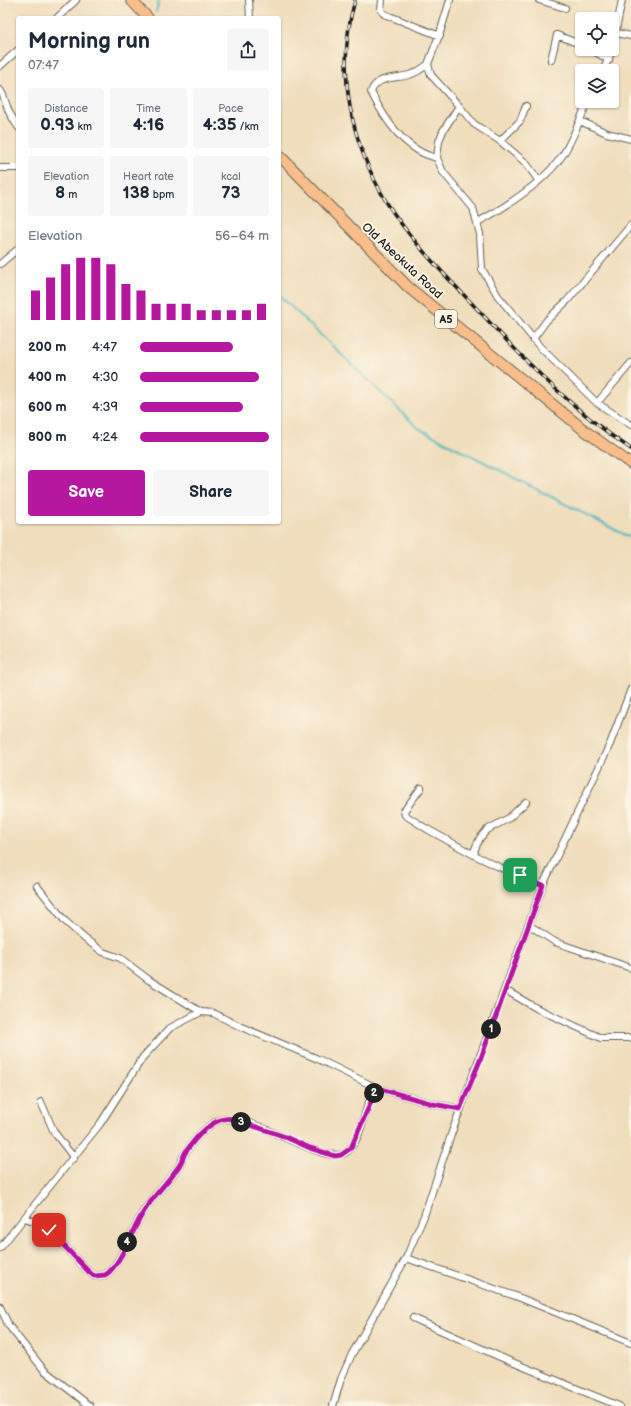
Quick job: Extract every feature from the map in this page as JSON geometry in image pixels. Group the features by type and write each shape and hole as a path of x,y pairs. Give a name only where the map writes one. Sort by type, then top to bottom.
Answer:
{"highway":[{"path":"131,0 146,16"},
{"name":"Old Abeokuta Road","path":"281,157 408,287 584,430 631,464"}],"street":[{"path":"59,16 76,0"},
{"path":"250,0 250,16"},
{"path":"382,0 381,10 384,14 440,36"},
{"path":"437,158 421,153 409,146 399,135 371,92 375,86 384,79 407,76 420,70 428,64 440,36 450,0"},
{"path":"540,0 565,8"},
{"path":"619,16 622,0"},
{"path":"619,34 631,36"},
{"path":"551,60 557,35 575,42"},
{"path":"0,66 16,52"},
{"path":"602,56 609,60"},
{"path":"607,64 610,56"},
{"path":"428,64 431,75 474,124 500,141 526,163 538,180"},
{"path":"0,90 9,112 16,124"},
{"path":"459,106 443,131 439,141 437,158 443,172 473,208 478,222 482,269 498,296 533,339 569,378 597,403 631,425"},
{"path":"500,141 520,121 526,106"},
{"path":"478,222 503,207 538,180 562,156 585,108"},
{"path":"580,121 608,133 631,139"},
{"path":"0,168 16,168"},
{"path":"533,339 547,320 567,301 631,225"},
{"path":"0,264 16,251"},
{"path":"597,403 631,362"},
{"path":"333,1406 341,1379 352,1354 406,1258 438,1178 460,1109 543,885 610,744 631,690"},
{"path":"421,788 404,811 405,815 427,830 476,856 533,883 543,885"},
{"path":"476,856 474,851 480,838 494,825 509,818 526,802"},
{"path":"37,886 66,921 84,938 103,952 129,964 149,980 201,1012 213,1013 239,1026 318,1059 377,1088 433,1104 460,1109"},
{"path":"528,926 555,942 631,968"},
{"path":"505,990 538,1009 601,1038 631,1038"},
{"path":"0,1248 74,1158 115,1104 144,1057 170,1028 201,1012"},
{"path":"25,1218 42,1224 94,1276 105,1275 113,1268 142,1213 179,1166 188,1149 198,1136 212,1124 226,1118 233,1119 310,1148 335,1156 341,1155 351,1148 377,1088"},
{"path":"41,1102 54,1132 74,1158"},
{"path":"406,1258 518,1297 631,1343"},
{"path":"0,1307 17,1337 50,1377 90,1406"},
{"path":"413,1318 507,1360 619,1406"}],"waterway":[{"path":"156,12 159,0"},
{"path":"281,297 418,428 631,538"}],"railway":[{"path":"355,0 349,26 346,53 350,104 355,130 364,155 374,179 387,203 397,218 431,260 498,332 552,386 590,419 631,449"}],"route":[{"path":"49,1230 72,1256 89,1272 94,1276 100,1277 109,1273 113,1268 142,1213 179,1166 188,1149 198,1136 216,1121 226,1118 251,1124 310,1148 335,1156 347,1152 351,1148 360,1129 369,1103 377,1088 433,1104 460,1109 481,1058 543,885 533,883 520,875"}]}
